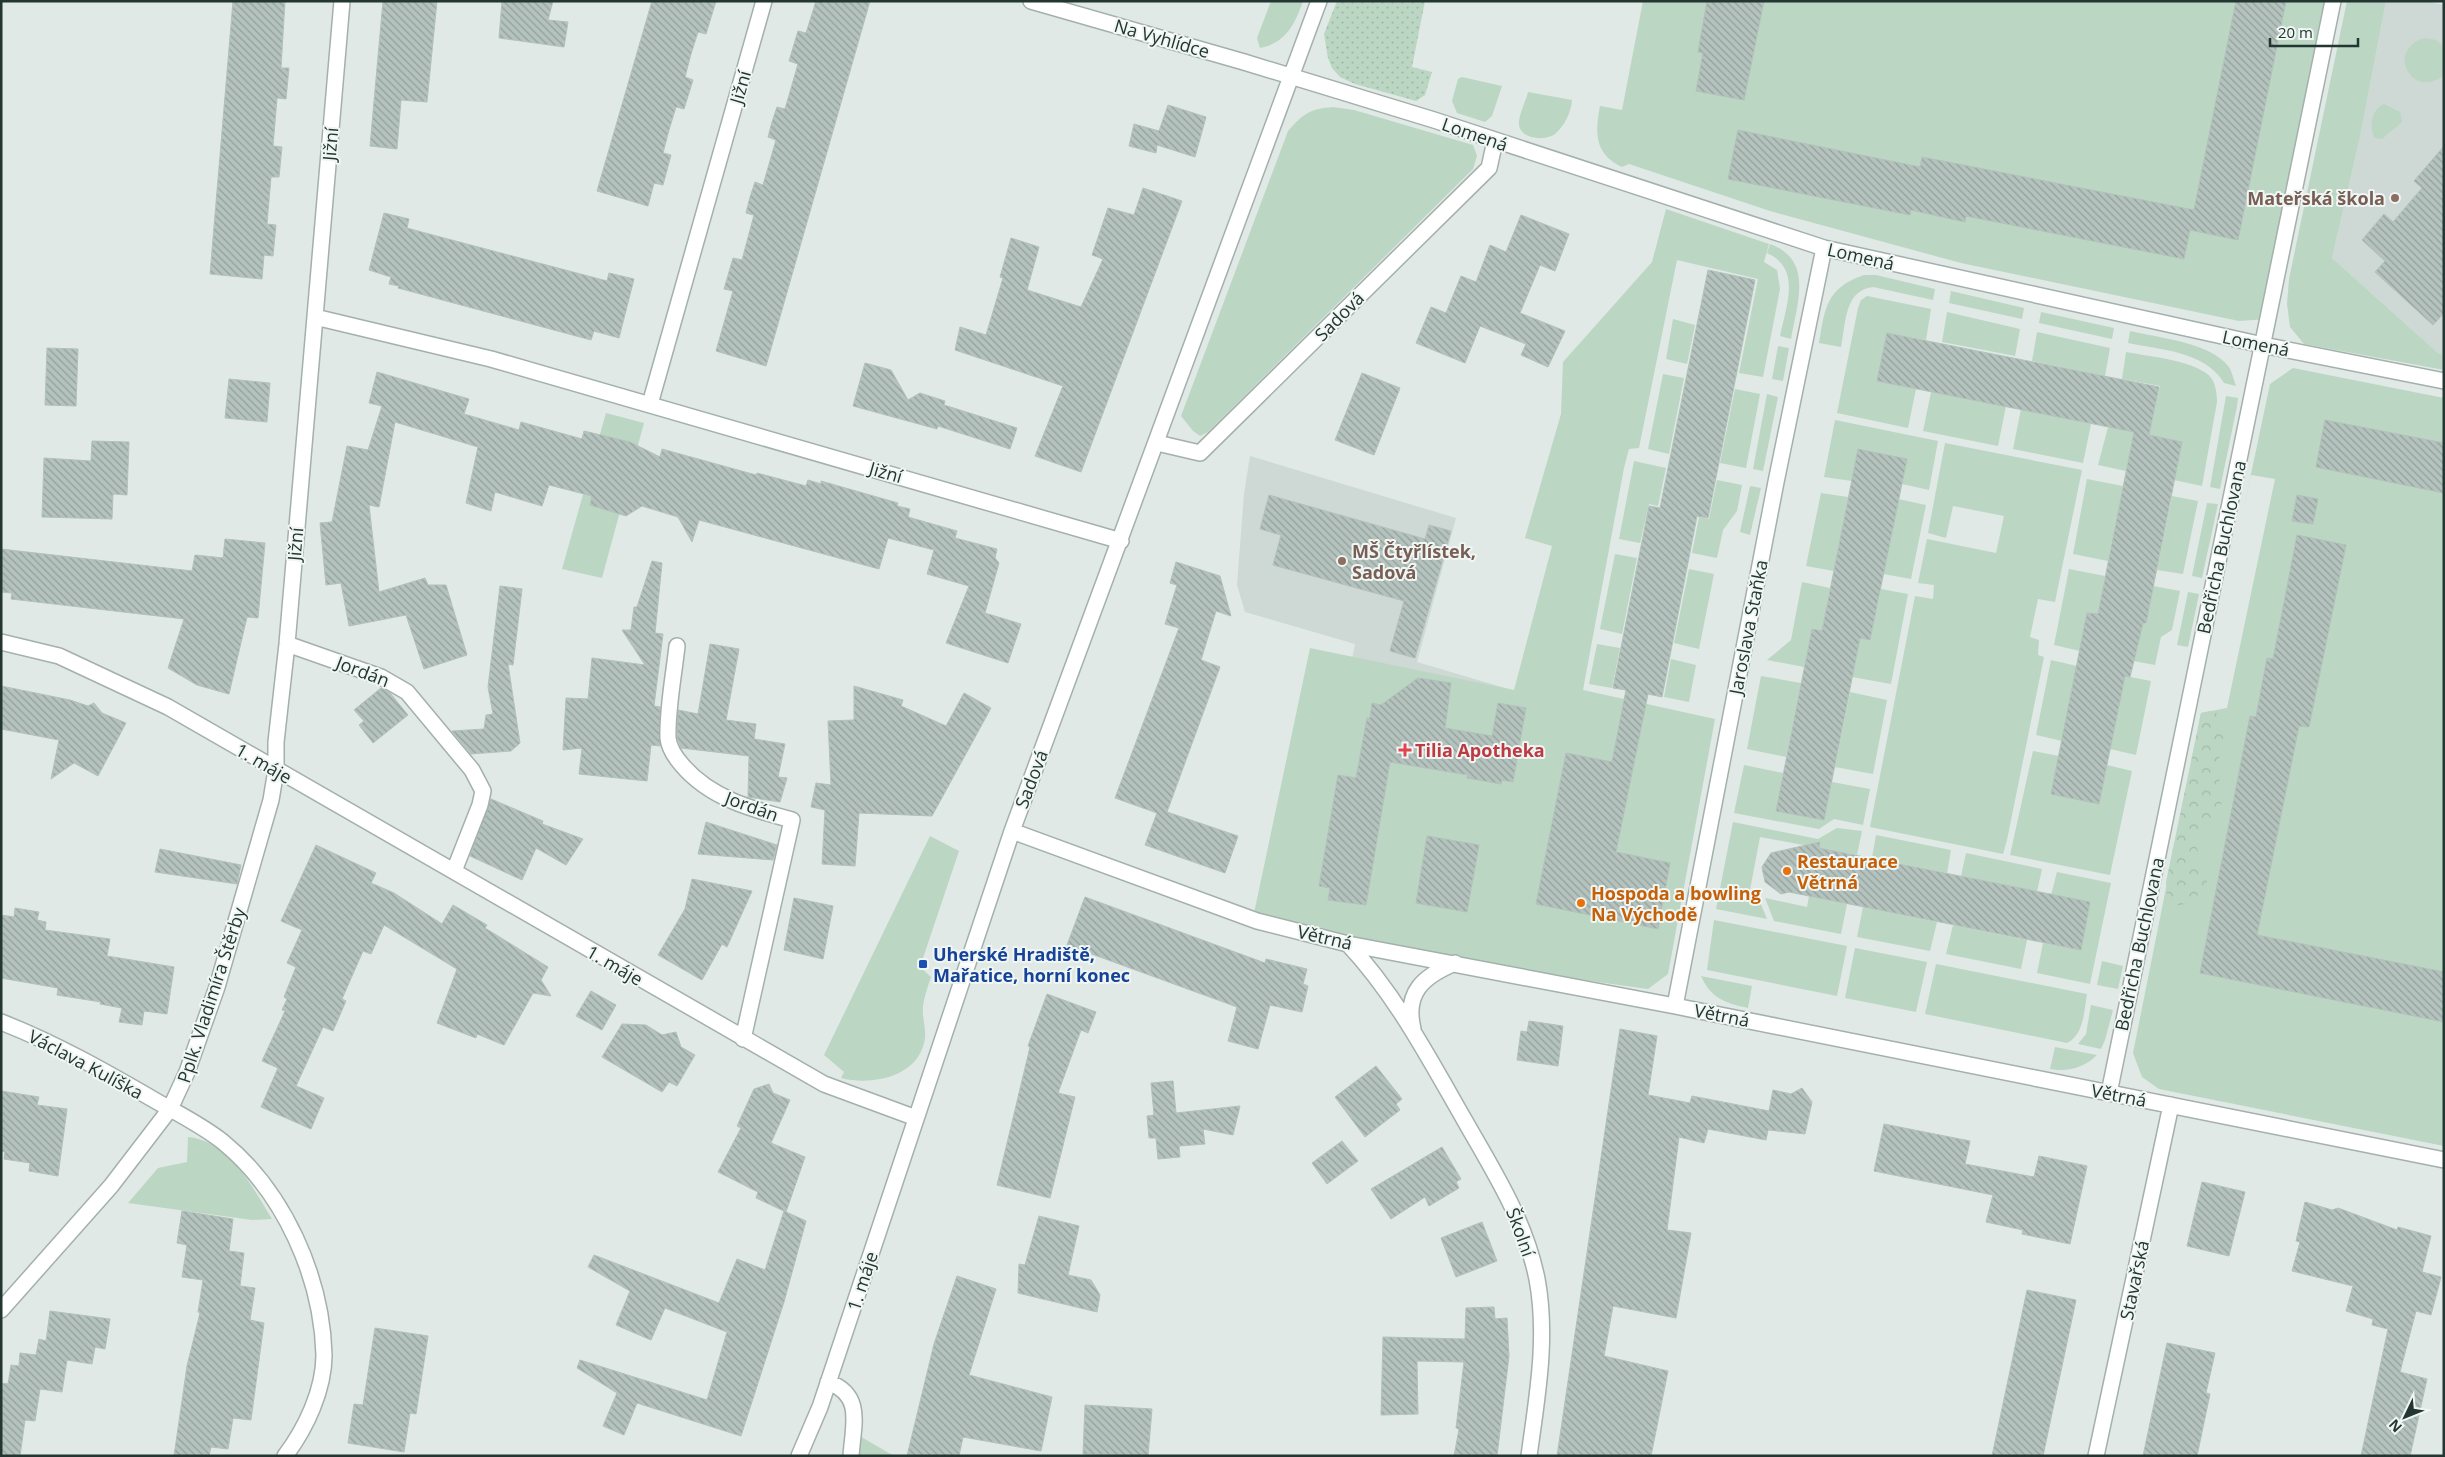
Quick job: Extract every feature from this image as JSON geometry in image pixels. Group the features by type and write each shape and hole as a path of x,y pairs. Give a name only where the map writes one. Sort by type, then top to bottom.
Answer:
{"street":[{"name":"Jižní","path":"276,770 276,742 287,644 342,1"},
{"name":"Jižní","path":"650,404 764,1"},
{"name":"Na Vyhlídce","path":"1032,1 1292,77"},
{"name":"Sadová","path":"916,1118 1012,831 1320,1"},
{"name":"Bedřicha Buchlovana","path":"2109,1093 2333,1"},
{"name":"Lomená","path":"1292,77 1495,140 1824,248 2263,345 2444,381"},
{"name":"Sadová","path":"1157,443 1200,453 1489,168 1495,140"},
{"name":"Jaroslava Staňka","path":"1675,1006 1776,482 1824,248"},
{"name":"Jižní","path":"315,317 491,358 1121,540"},
{"name":"1. máje","path":"1,642 59,656 168,706 276,770 824,1084 916,1118 820,1406 799,1456"},
{"name":"Jordán","path":"287,644 381,677 407,692 472,770 483,791 480,805 454,871"},
{"name":"Jordán","path":"677,646 668,739 674,756 694,778 714,792 748,808 792,820 743,1039"},
{"name":"Pplk. Vladimíra Štěrby","path":"1,1310 112,1186 170,1109 187,1072 217,987 271,800 276,770"},
{"name":"Větrná","path":"1012,831 1257,921 1348,944 1675,1006 2444,1160"},
{"name":"Školní","path":"1348,944 1368,966 1413,1032 1511,1202 1525,1232 1537,1280 1542,1340 1541,1370 1529,1456"},
{"name":"Školní","path":"1413,1032 1410,1007 1418,987 1434,973 1455,963"},
{"name":"Václava Kulíška","path":"1,1022 35,1036 82,1060 198,1124 223,1142 254,1173 288,1222 306,1264 320,1316 324,1356 319,1386 313,1405 305,1424 285,1456"},
{"name":"Stavařská","path":"2096,1456 2171,1105"},
{"path":"828,1382 844,1390 854,1406 851,1456"}],"shaded area":[{"name":"Mateřská škola","path":"2386,1 2427,1 2444,5 2444,355 2438,353 2332,258 2360,137"},
{"path":"1250,456 1456,518 1417,662 1512,690 1552,699 1300,916 1355,644 1245,612 1237,585 1244,494"}],"green space":[{"path":"1271,1 1303,1 1293,25 1283,37 1277,42 1260,48 1257,38"},
{"path":"1337,1 1425,1 1412,67 1432,72 1425,95 1416,101 1355,84 1340,77 1332,68 1328,58 1324,34"},
{"path":"1643,1 2331,1 2268,319 2239,321 1961,263 1770,211 1629,164 1622,167 1606,156 1601,149 1597,133 1598,116 1600,106 1622,110"},
{"path":"2347,1 2386,1 2360,137 2332,258 2438,353 2444,355 2444,370 2304,344 2290,327 2287,304 2289,279"},
{"path":"2425,38 2436,40 2444,47 2444,75 2433,81 2422,82 2414,78 2408,71 2405,62 2406,52 2413,44"},
{"path":"1462,77 1502,86 1492,116 1485,122 1457,113 1452,101 1458,79"},
{"path":"1528,92 1572,100 1567,119 1555,134 1546,138 1534,138 1524,134 1521,130 1519,125 1520,117"},
{"path":"2384,104 2400,112 2402,122 2382,139 2375,138 2372,129 2372,119 2380,106"},
{"path":"1333,107 1354,110 1473,145 1477,156 1473,169 1208,432 1200,436 1193,431 1181,416 1288,131 1308,113"},
{"path":"1666,209 1769,244 1764,262 1777,270 1780,289 1763,377 1739,373 1758,279 1677,260 1639,448 1629,449 1624,468 1583,690 1715,719 1668,974 1648,989 1302,941 1253,918 1310,648 1514,690 1552,546 1525,538 1561,414 1563,362 1652,262"},
{"path":"1770,244 1784,251 1793,261 1798,272 1799,297 1791,339 1780,336 1788,301 1788,278 1785,268 1778,260 1767,253"},
{"path":"1864,275 1876,275 1935,289 1933,300 1873,287 1864,289 1856,294 1851,301 1841,347 1819,343 1823,319 1835,293 1851,280"},
{"path":"1951,291 2024,308 2022,319 1949,303"},
{"path":"1867,296 1931,309 1926,340 1887,333 1878,381 1916,389 1908,428 1837,413 1858,308 1861,300"},
{"path":"1947,312 2020,329 2015,356 1942,342"},
{"path":"2041,312 2114,328 2112,339 2039,323"},
{"path":"1673,319 1695,325 1687,364 1666,359"},
{"path":"2130,331 2183,342 2210,352 2229,367 2236,386 2224,383 2216,372 2194,358 2168,350 2128,343"},
{"path":"2037,332 2110,348 2105,376 2032,361"},
{"path":"1778,346 1789,348 1783,381 1772,379"},
{"path":"2126,352 2185,364 2206,373 2212,379 2217,402 2202,486 2174,480 2182,442 2149,435 2160,386 2122,379"},
{"path":"2293,368 2444,398 2444,1146 2159,1089 2142,1077 2133,1053 2201,713 2227,708 2275,479 2251,475 2243,512 2270,384"},
{"path":"1663,374 1684,378 1669,454 1648,449"},
{"path":"1735,389 1760,394 1746,468 1720,463"},
{"path":"1931,392 2006,406 1998,446 1923,431"},
{"path":"1767,394 1778,397 1763,471 1753,469"},
{"path":"2226,396 2238,398 2220,489 2210,487"},
{"path":"2021,409 2091,424 2083,463 2013,449"},
{"path":"606,413 644,423 602,578 562,569"},
{"path":"1835,420 1938,441 1929,490 1902,484 1906,459 1859,449 1852,481 1824,477"},
{"path":"2108,427 2134,432 2126,471 2098,465"},
{"path":"1945,443 2082,470 2055,602 2038,599 2030,637 2039,640 2038,655 2044,657 2003,854 1870,827 1915,596 1933,599 1934,585 1918,583 1927,539 1996,553 2004,516 1953,506 1946,538 1928,533"},
{"path":"1634,461 1666,468 1658,506 1649,504 1640,543 1619,539"},
{"path":"2087,479 2123,486 2108,561 2073,554"},
{"path":"1717,480 1742,485 1737,511 1723,530 1717,558 1692,553 1699,517 1709,519"},
{"path":"1750,486 1761,488 1750,535 1740,532"},
{"path":"1821,493 1848,497 1834,571 1806,566"},
{"path":"2172,496 2198,501 2183,574 2157,570"},
{"path":"1898,499 1926,505 1911,579 1883,574"},
{"path":"2207,503 2218,504 2202,578 2192,576"},
{"path":"1615,554 1637,558 1622,634 1600,629"},
{"path":"1689,569 1714,574 1699,649 1674,643"},
{"path":"2069,569 2105,576 2098,614 2087,613 2080,651 2054,645"},
{"path":"1802,582 1830,588 1822,631 1812,629 1804,667 1767,660 1791,640"},
{"path":"2153,586 2180,591 2172,630 2161,637 2155,665 2128,660 2136,622 2146,623"},
{"path":"1881,589 1908,594 1891,684 1852,677 1860,638 1870,640"},
{"path":"2188,592 2199,594 2188,647 2177,645"},
{"path":"1597,644 1620,648 1612,688 1589,684"},
{"path":"1671,659 1696,665 1689,702 1664,697"},
{"path":"2051,660 2077,666 2062,741 2036,735"},
{"path":"1761,676 1801,683 1786,757 1747,749"},
{"path":"2125,676 2151,681 2136,755 2110,749"},
{"path":"1850,692 1887,700 1873,774 1835,767"},
{"path":"2210,711 2221,715 2226,735 2217,765 2222,796 2221,808 2214,822 2204,829 2196,845 2207,882 2192,901 2182,905 2168,905 2166,882 2201,713"},
{"path":"2033,751 2059,756 2051,794 2099,804 2107,765 2132,771 2110,875 2010,855"},
{"path":"1744,765 1783,773 1776,811 1824,820 1832,782 1870,789 1863,825 1834,819 1819,829 1734,813"},
{"path":"1733,822 1818,839 1837,828 1862,831 1857,855 1760,837 1749,895 1758,897 1767,919 1716,909"},
{"path":"1876,835 1951,850 1947,873 1872,858"},
{"path":"930,836 959,851 920,967 931,977 923,1007 925,1038 921,1051 914,1062 893,1076 866,1081 841,1078 844,1072 824,1055"},
{"path":"1966,853 2042,869 2037,892 1961,876"},
{"path":"2057,872 2111,883 2090,984 2037,973 2043,943 2081,950 2090,903 2051,895"},
{"path":"1809,896 1847,904 1841,934 1774,921 1765,898 1807,907"},
{"path":"1863,907 1937,922 1930,951 1857,937"},
{"path":"1714,920 1847,946 1837,996 1707,970"},
{"path":"1953,925 2027,940 2021,969 1946,954"},
{"path":"1855,948 1927,962 1916,1012 1845,998"},
{"path":"2102,961 2123,966 2118,989 2097,985"},
{"path":"1936,964 2087,994 2080,1028 2073,1039 2067,1043 1925,1014"},
{"path":"1701,976 1752,986 1748,1008 1726,1002 1714,995"},
{"path":"2091,1005 2113,1010 2101,1049 2078,1044 2086,1034"},
{"path":"2055,1047 2097,1055 2087,1063 2075,1068 2063,1070 2050,1069"},
{"path":"188,1137 203,1140 228,1156 248,1180 272,1219 252,1220 128,1203 158,1168 187,1162"},
{"path":"858,1435 894,1456 857,1456"}],"building":[{"path":"233,1 285,1 281,68 289,68 286,99 277,98 273,146 282,147 279,177 271,177 267,224 276,225 273,256 264,255 262,279 210,274"},
{"path":"383,1 437,1 427,102 401,100 397,149 370,146"},
{"path":"502,1 553,1 548,20 568,22 564,47 499,38"},
{"path":"652,1 716,1 706,34 698,32 691,54 685,77 693,80 684,109 676,107 669,130 663,153 671,155 663,185 654,183 648,206 597,191"},
{"path":"816,1 870,1 766,366 716,351 733,291 724,289 733,258 742,260 754,215 746,213 750,197 755,182 763,185 776,140 768,137 772,122 777,107 785,109 798,64 789,61 798,31 806,33"},
{"path":"1707,1 1764,1 1744,100 1696,91 1703,53 1698,52"},
{"path":"2236,1 2286,1 2238,240 2190,230 2184,259 1966,216 1965,222 1911,210 1910,215 1728,179 1738,130 1920,167 1922,157 2194,210"},
{"path":"1168,105 1206,117 1195,157 1157,145 1156,153 1129,146 1134,124 1159,131"},
{"path":"2444,146 2444,313 2433,325 2375,272 2385,261 2362,240 2384,214 2393,222 2422,188 2414,181"},
{"path":"1143,188 1182,201 1081,472 1035,456 1063,386 955,350 960,327 986,335 1003,278 1000,277 1011,238 1039,247 1027,290 1081,307 1103,259 1092,255 1108,208 1134,215"},
{"path":"384,213 409,219 407,228 607,281 609,273 634,279 619,338 594,331 591,340 389,284 391,277 369,270"},
{"path":"1521,215 1569,234 1555,271 1540,265 1520,313 1565,331 1548,367 1521,355 1526,344 1480,326 1465,363 1416,343 1431,307 1446,313 1461,276 1476,282 1490,245 1506,252"},
{"path":"1708,270 1755,280 1708,518 1697,516 1662,697 1648,694 1616,852 1670,863 1658,929 1536,904 1566,753 1612,762 1626,690 1613,688 1649,506 1660,508"},
{"path":"1887,333 2159,387 2149,435 2182,442 2146,623 2143,623 2130,677 2125,676 2099,804 2051,794 2087,613 2098,614 2134,432 1877,381"},
{"path":"47,348 78,349 76,406 45,405"},
{"path":"865,363 891,370 908,400 920,393 945,401 944,405 1017,428 1010,449 938,426 937,429 853,406"},
{"path":"377,372 469,399 464,414 519,430 521,422 582,439 584,431 630,442 660,457 662,449 756,475 757,473 806,486 808,480 821,484 821,481 898,503 897,506 910,509 908,517 957,531 955,538 997,549 995,558 999,563 985,613 1021,624 1008,663 946,643 969,586 927,574 934,550 888,538 879,569 699,520 692,542 678,517 642,506 626,516 590,505 592,496 549,485 542,506 495,492 491,511 466,503 478,447 395,422 379,507 369,505 379,592 425,578 428,585 446,585 467,655 424,669 406,615 349,626 341,583 326,585 320,523 332,522 347,446 368,450 382,406 369,403"},
{"path":"1362,373 1400,388 1374,455 1335,440"},
{"path":"229,379 270,383 267,422 225,418"},
{"path":"2325,420 2444,443 2444,493 2316,467"},
{"path":"92,441 129,442 127,495 113,494 112,519 42,517 44,458 91,461"},
{"path":"1858,449 1907,459 1870,640 1860,638 1824,820 1776,811 1812,629 1822,631"},
{"path":"1269,495 1425,539 1429,525 1451,531 1415,658 1390,651 1404,601 1273,565 1281,535 1260,529"},
{"path":"2297,495 2318,499 2313,524 2292,521"},
{"path":"2297,535 2346,545 2309,727 2299,726 2257,935 2444,972 2444,1022 2200,973 2250,716 2256,717 2267,658 2273,659"},
{"path":"225,539 265,543 258,618 247,617 229,694 197,685 168,668 184,619 11,599 12,593 1,592 1,549 192,571 195,555 223,558"},
{"path":"652,561 662,563 655,633 663,634 654,706 660,707 660,746 651,745 647,781 579,774 582,748 563,750 566,698 588,699 592,658 645,665 622,630 631,630 634,607 637,607"},
{"path":"1176,562 1220,576 1231,616 1216,611 1201,660 1220,667 1167,812 1238,836 1225,873 1145,845 1157,813 1115,798 1179,628 1165,624 1177,585 1170,583"},
{"path":"500,586 522,589 513,665 508,664 520,743 511,751 471,754 452,731 484,729 486,715 493,714 488,687"},
{"path":"710,644 739,649 726,720 756,724 754,739 785,744 778,777 787,778 780,802 748,797 749,756 681,748 677,737 678,710 698,714"},
{"path":"1418,678 1451,683 1445,728 1492,736 1498,703 1526,708 1513,782 1502,780 1501,784 1467,778 1468,775 1390,762 1366,905 1328,900 1330,888 1319,886 1338,775 1356,778 1367,718 1370,718 1372,703 1381,705"},
{"path":"1,686 70,700 88,706 94,703 102,713 126,723 98,776 74,763 51,779 59,740 1,729"},
{"path":"854,686 903,700 901,706 946,726 964,693 991,708 932,816 859,813 855,866 822,864 825,810 811,807 816,783 831,785 828,721 854,720"},
{"path":"381,688 390,693 408,715 373,743 359,725 364,721 354,710"},
{"path":"491,799 543,821 542,824 583,839 566,865 536,848 522,880 470,856"},
{"path":"706,822 777,845 773,860 698,854"},
{"path":"1427,836 1479,845 1467,912 1416,903"},
{"path":"1820,842 1819,848 2090,902 2081,950 1789,892 1781,894 1765,882 1762,867 1771,853"},
{"path":"316,845 376,873 371,883 394,893 442,924 453,905 487,925 485,928 548,967 541,980 551,996 533,993 504,1045 477,1034 476,1038 437,1023 457,969 384,925 371,954 363,951 342,999 346,1001 333,1031 323,1027 296,1086 324,1098 311,1129 261,1107 278,1068 262,1061 285,1011 282,1010 287,999 284,997 296,967 287,963 302,930 281,921"},
{"path":"160,849 241,865 237,884 155,872"},
{"path":"692,879 752,891 727,947 722,944 702,980 658,955 685,909"},
{"path":"1085,897 1265,963 1266,959 1307,969 1303,984 1308,986 1302,1012 1270,1005 1258,1049 1228,1041 1237,1007 1067,945"},
{"path":"794,898 833,906 823,959 784,950"},
{"path":"15,908 39,912 37,920 46,922 45,930 110,939 107,956 174,967 167,1014 144,1011 142,1025 119,1022 122,1008 100,1004 101,1002 57,995 58,988 1,978 1,915 14,917"},
{"path":"591,991 616,1005 602,1030 576,1016"},
{"path":"1047,994 1096,1012 1088,1033 1081,1030 1058,1093 1075,1097 1050,1198 997,1185 1030,1047 1028,1046"},
{"path":"1529,1021 1563,1026 1558,1066 1517,1060 1521,1031 1527,1032"},
{"path":"622,1024 646,1025 662,1035 676,1032 681,1047 695,1055 677,1086 669,1082 662,1092 602,1057"},
{"path":"1620,1029 1657,1036 1648,1095 1690,1103 1692,1096 1769,1111 1773,1090 1791,1094 1802,1088 1812,1102 1805,1134 1768,1130 1766,1140 1708,1129 1704,1143 1679,1137 1667,1230 1691,1233 1676,1318 1613,1306 1604,1356 1668,1371 1651,1456 1557,1456"},
{"path":"1376,1066 1402,1099 1396,1104 1400,1110 1365,1137 1335,1097"},
{"path":"1173,1081 1176,1113 1240,1106 1233,1135 1203,1129 1205,1144 1179,1146 1180,1157 1158,1159 1156,1138 1149,1138 1147,1116 1154,1115 1151,1083"},
{"path":"769,1084 773,1093 790,1100 771,1143 805,1157 786,1212 756,1198 758,1192 718,1172 741,1128 737,1126 754,1089"},
{"path":"1,1091 39,1097 37,1105 67,1109 58,1176 29,1171 30,1163 4,1159 5,1152 1,1151"},
{"path":"1884,1124 1970,1141 1965,1164 2034,1177 2039,1156 2087,1166 2070,1244 2022,1234 2023,1230 1986,1222 1993,1195 1874,1171"},
{"path":"1342,1141 1358,1161 1327,1184 1312,1163"},
{"path":"1442,1147 1461,1179 1456,1182 1459,1188 1429,1206 1425,1197 1391,1219 1371,1189"},
{"path":"2202,1182 2245,1192 2229,1256 2187,1246"},
{"path":"2305,1202 2332,1210 2338,1208 2397,1230 2398,1227 2431,1236 2422,1272 2441,1277 2431,1315 2416,1311 2400,1372 2427,1379 2410,1456 2361,1456 2388,1329 2372,1325 2373,1319 2346,1311 2353,1286 2292,1271 2300,1242 2296,1241"},
{"path":"182,1211 233,1219 229,1251 244,1253 240,1286 255,1288 250,1320 264,1323 251,1420 233,1418 228,1449 211,1447 209,1456 174,1456 187,1366 200,1313 198,1312 203,1280 182,1277 187,1245 177,1243"},
{"path":"784,1211 806,1221 784,1302 741,1436 637,1403 624,1435 603,1426 617,1393 577,1368 580,1360 707,1400 727,1332 665,1308 651,1340 616,1325 630,1291 588,1267 594,1255 719,1303 737,1259 765,1270"},
{"path":"1039,1216 1079,1226 1068,1275 1091,1280 1100,1295 1097,1312 1018,1293 1019,1264 1025,1265"},
{"path":"1482,1222 1497,1261 1456,1277 1441,1238"},
{"path":"957,1276 996,1289 969,1375 1052,1397 1041,1451 963,1437 959,1456 907,1456 934,1344"},
{"path":"2027,1290 2076,1300 2043,1456 1992,1456"},
{"path":"1494,1307 1495,1319 1507,1318 1509,1356 1497,1456 1454,1456 1459,1429 1456,1428 1464,1362 1417,1361 1418,1414 1381,1415 1383,1337 1465,1339 1466,1308"},
{"path":"50,1311 110,1319 105,1349 95,1347 92,1364 67,1360 62,1392 40,1389 35,1421 25,1420 20,1456 1,1456 1,1383 8,1384 11,1365 19,1366 20,1353 36,1355 39,1339 46,1341"},
{"path":"375,1328 428,1336 416,1414 410,1413 404,1452 348,1443 354,1404 363,1405"},
{"path":"2167,1343 2215,1353 2206,1393 2210,1394 2197,1456 2143,1456"},
{"path":"1085,1405 1152,1409 1148,1456 1083,1454"}],"place":[{"name":"Mateřská škola","path":"2395,198"},
{"name":"MŠ Čtyřlístek, Sadová","path":"1342,561"},
{"name":"Tilia Apotheka","path":"1405,750"},
{"name":"Restaurace Větrná","path":"1787,871"},
{"name":"Hospoda a bowling Na Východě","path":"1581,903"},
{"name":"Uherské Hradiště, Mařatice, horní konec","path":"923,964"}]}
